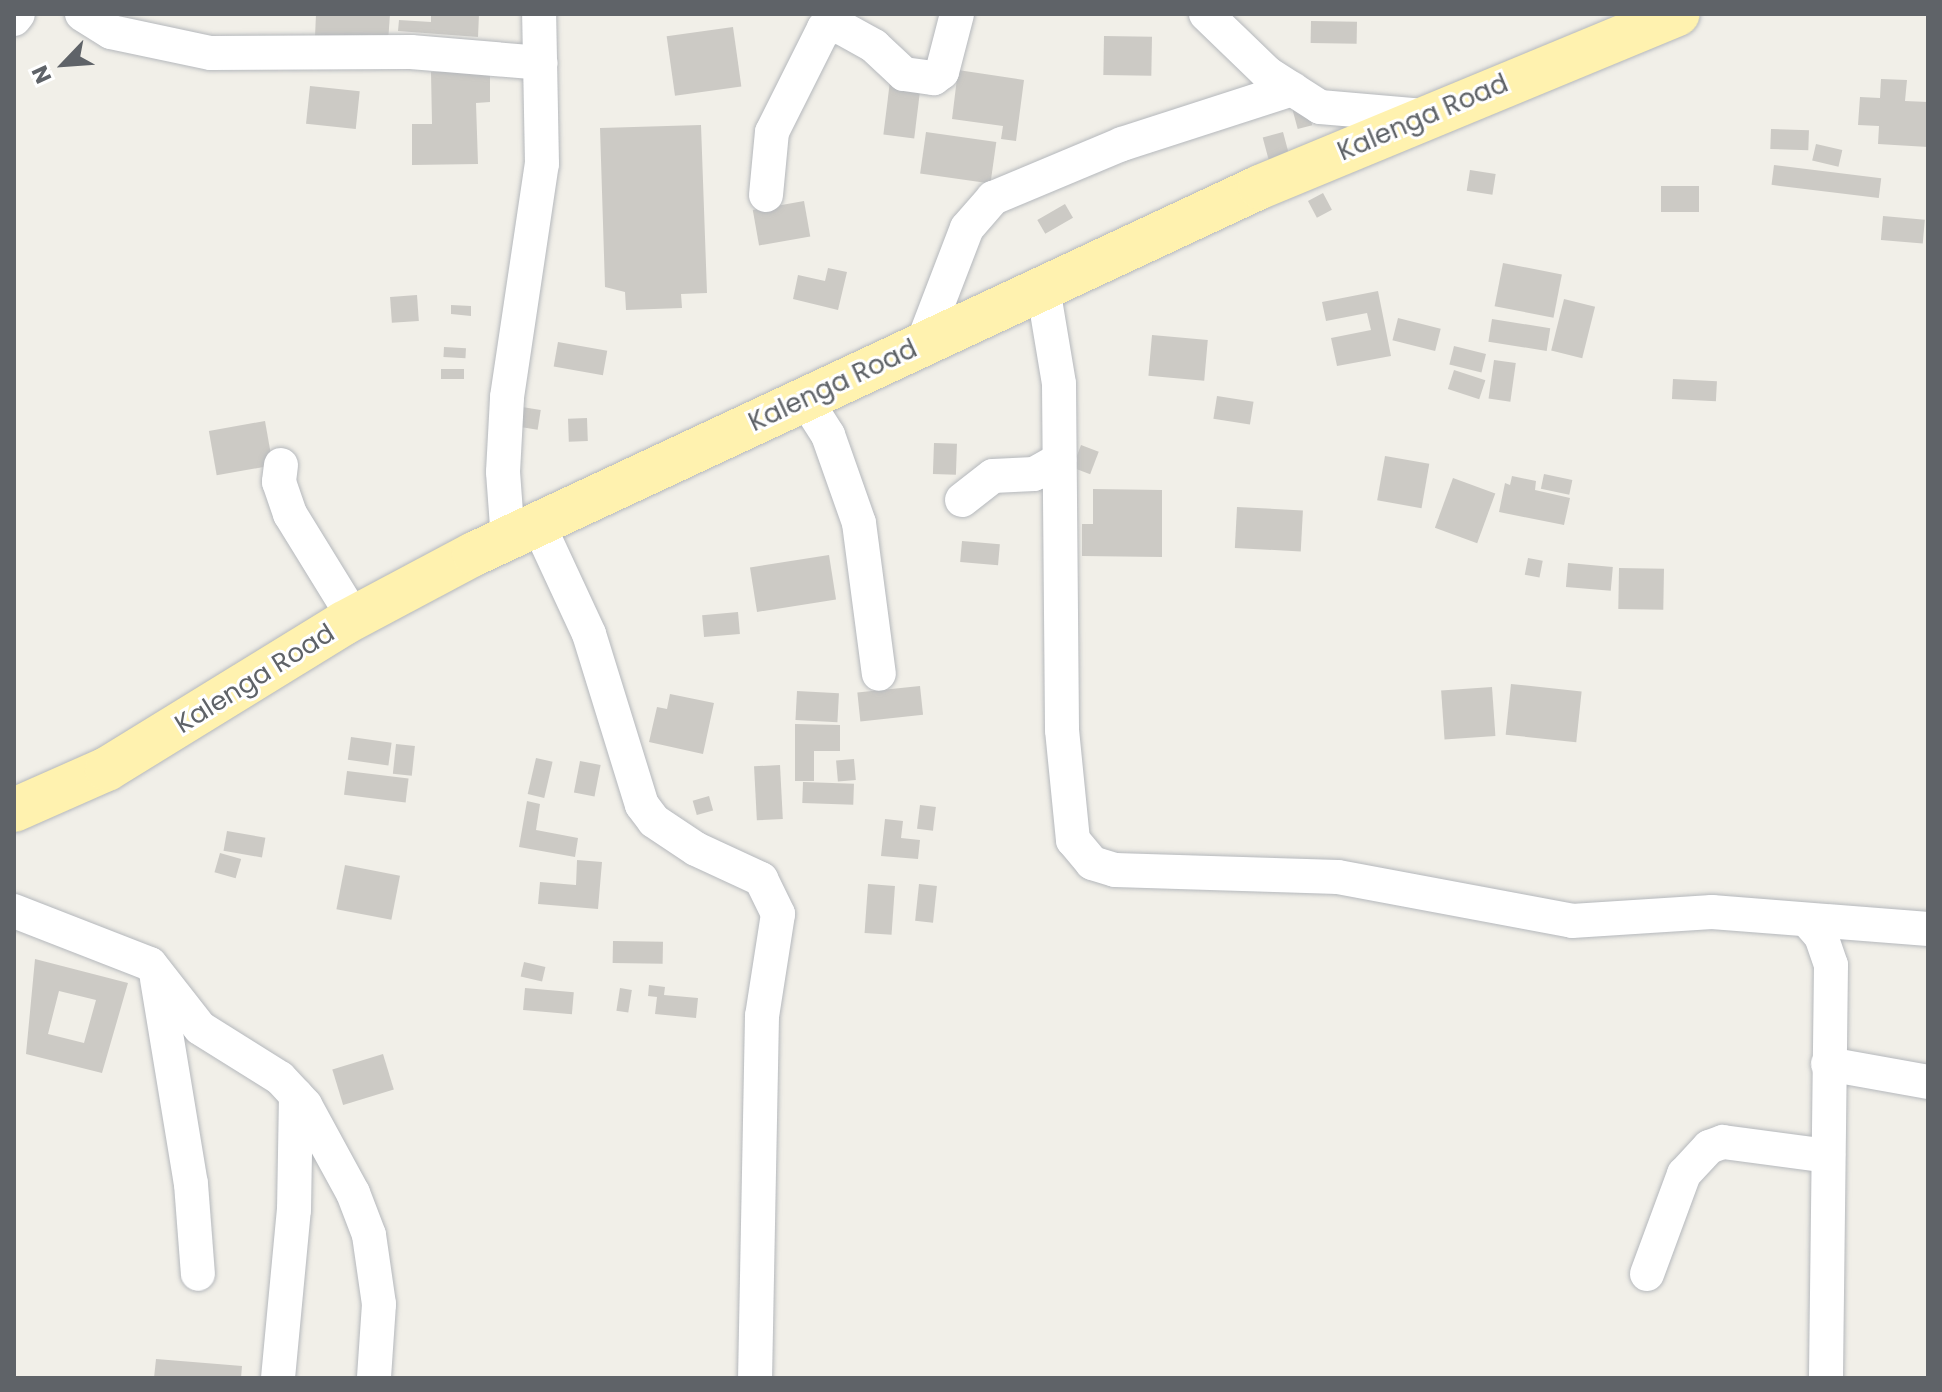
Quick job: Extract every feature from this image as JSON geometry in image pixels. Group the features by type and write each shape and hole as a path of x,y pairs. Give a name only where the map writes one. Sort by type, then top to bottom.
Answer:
{"main road":[{"name":"Kalenga Road","path":"14,810 107,769 354,618 523,532 1043,288 1424,116 1678,14"}],"street":[{"path":"82,14 111,32 211,53 411,52 541,63"},
{"path":"539,14 542,164 507,397 503,472 523,532 589,634 642,805 654,821 696,849 761,879 778,914 762,1016 755,1378"},
{"path":"766,195 772,132 824,28 840,27 851,33 904,74 934,78 947,57 957,14"},
{"path":"1206,14 1267,73 1320,107 1424,116"},
{"path":"922,345 967,228 993,198 1122,144 1292,89"},
{"path":"1043,288 1059,384 1062,730 1073,840 1092,863 1115,870 1338,877 1572,921 1712,912 1928,929"},
{"path":"805,399 828,435 859,523 879,674"},
{"path":"962,500 993,476 1034,474 1059,460"},
{"path":"281,465 279,482 290,514 354,618"},
{"path":"14,911 154,967 200,1028 280,1078 296,1095 338,1162 369,1235 379,1304 374,1378"},
{"path":"1807,920 1821,936 1831,965 1826,1378"},
{"path":"1831,965 1844,943 1874,925"},
{"path":"154,967 191,1184 198,1274"},
{"path":"1828,1064 1928,1082"},
{"path":"278,1378 294,1210 296,1095"},
{"path":"1647,1274 1684,1174 1709,1147 1723,1142 1828,1156"}],"building":[{"path":"316,14 390,14 388,42 315,37"},
{"path":"431,14 479,14 478,37 398,31 399,20 431,22"},
{"path":"1311,21 1357,22 1357,44 1311,43"},
{"path":"733,27 741,86 675,96 667,36"},
{"path":"1104,36 1152,37 1151,76 1103,75"},
{"path":"958,70 1024,80 1016,141 1001,139 1003,126 952,119"},
{"path":"431,72 490,72 490,102 476,103 478,164 412,165 412,124 432,124"},
{"path":"1881,79 1907,80 1905,101 1928,102 1928,147 1878,144 1879,126 1858,125 1860,97 1880,98"},
{"path":"890,81 921,85 914,138 883,135"},
{"path":"310,86 360,91 356,129 306,124"},
{"path":"1306,102 1312,125 1298,129 1292,106"},
{"path":"701,125 707,293 681,294 682,308 626,310 625,292 605,287 600,128"},
{"path":"1771,129 1809,130 1808,150 1770,149"},
{"path":"926,132 996,142 990,183 920,174"},
{"path":"1283,132 1291,162 1271,167 1263,137"},
{"path":"1816,144 1842,150 1838,167 1812,161"},
{"path":"1774,165 1881,178 1879,198 1772,185"},
{"path":"1470,170 1496,174 1492,195 1467,191"},
{"path":"1661,186 1699,186 1699,212 1661,212"},
{"path":"1323,193 1332,210 1317,218 1308,201"},
{"path":"804,201 810,236 759,245 753,210"},
{"path":"1065,204 1073,218 1045,234 1037,220"},
{"path":"1883,216 1925,220 1923,244 1881,240"},
{"path":"1503,263 1562,274 1554,318 1495,306"},
{"path":"828,268 847,272 838,310 793,299 798,275 825,281"},
{"path":"1378,291 1391,356 1337,366 1331,338 1371,330 1367,313 1326,321 1322,302"},
{"path":"417,295 419,321 392,323 390,297"},
{"path":"1564,299 1595,307 1582,358 1551,350"},
{"path":"451,305 471,306 471,316 451,314"},
{"path":"1398,318 1441,329 1435,351 1392,340"},
{"path":"1492,319 1550,328 1547,351 1488,342"},
{"path":"1152,335 1208,340 1204,381 1148,376"},
{"path":"558,342 607,351 603,375 554,367"},
{"path":"1454,346 1486,354 1481,372 1449,364"},
{"path":"444,347 466,348 465,358 443,357"},
{"path":"1494,360 1516,363 1510,402 1489,399"},
{"path":"441,369 464,369 464,379 441,379"},
{"path":"1454,370 1485,380 1479,399 1448,389"},
{"path":"1673,379 1717,381 1716,401 1672,399"},
{"path":"1217,396 1254,402 1250,425 1213,419"},
{"path":"522,407 541,410 538,430 519,427"},
{"path":"587,418 588,441 569,442 568,419"},
{"path":"265,421 273,465 217,475 209,431"},
{"path":"934,443 957,444 956,475 933,474"},
{"path":"1081,445 1099,452 1090,474 1072,467"},
{"path":"1385,456 1429,464 1422,508 1377,500"},
{"path":"1544,474 1572,480 1569,495 1541,489"},
{"path":"1512,476 1536,481 1535,490 1570,498 1564,525 1499,512 1505,483 1510,485"},
{"path":"1453,478 1495,493 1477,543 1435,528"},
{"path":"1093,489 1162,490 1162,557 1082,556 1082,524 1093,524"},
{"path":"1237,507 1303,510 1301,551 1235,548"},
{"path":"962,541 1000,544 998,565 960,562"},
{"path":"829,555 836,599 757,612 750,568"},
{"path":"1528,558 1543,561 1539,578 1525,575"},
{"path":"1568,563 1613,567 1611,591 1566,587"},
{"path":"1619,568 1664,569 1663,610 1618,609"},
{"path":"738,612 740,634 704,637 702,615"},
{"path":"1511,684 1582,691 1576,742 1506,735"},
{"path":"920,686 923,715 860,721 857,693"},
{"path":"1492,687 1495,736 1445,739 1441,691"},
{"path":"797,691 839,693 837,722 795,720"},
{"path":"670,694 714,703 703,754 649,742 657,707 667,709"},
{"path":"795,724 840,725 840,751 814,751 814,781 795,781"},
{"path":"351,737 392,743 388,765 348,760"},
{"path":"396,744 415,746 412,776 393,774"},
{"path":"536,758 553,762 544,798 528,794"},
{"path":"854,759 856,780 838,781 836,761"},
{"path":"580,761 601,765 595,796 574,792"},
{"path":"780,765 783,819 757,820 754,766"},
{"path":"347,771 409,779 406,802 344,795"},
{"path":"803,782 854,784 853,805 802,803"},
{"path":"709,796 713,810 697,815 693,801"},
{"path":"527,801 540,804 536,830 578,838 575,857 519,847"},
{"path":"920,805 936,807 933,831 917,829"},
{"path":"885,819 903,821 901,838 920,840 918,859 881,856"},
{"path":"227,831 265,838 262,857 224,851"},
{"path":"220,853 241,859 236,878 214,872"},
{"path":"577,860 602,862 598,909 538,904 540,882 576,885"},
{"path":"345,865 400,876 391,920 336,909"},
{"path":"868,884 895,886 892,935 865,933"},
{"path":"919,884 937,886 933,923 915,921"},
{"path":"613,941 663,942 663,964 613,963"},
{"path":"35,959 128,983 102,1073 26,1054","holes":["59,991 96,1000 84,1043 48,1034"]},
{"path":"524,962 545,967 542,982 521,977"},
{"path":"649,985 665,987 664,995 698,998 696,1018 655,1014 657,997 648,996"},
{"path":"525,988 574,992 572,1014 523,1010"},
{"path":"620,988 632,990 628,1013 616,1011"},
{"path":"383,1054 394,1089 343,1105 332,1069"},
{"path":"156,1359 242,1366 241,1378 154,1378"}]}
